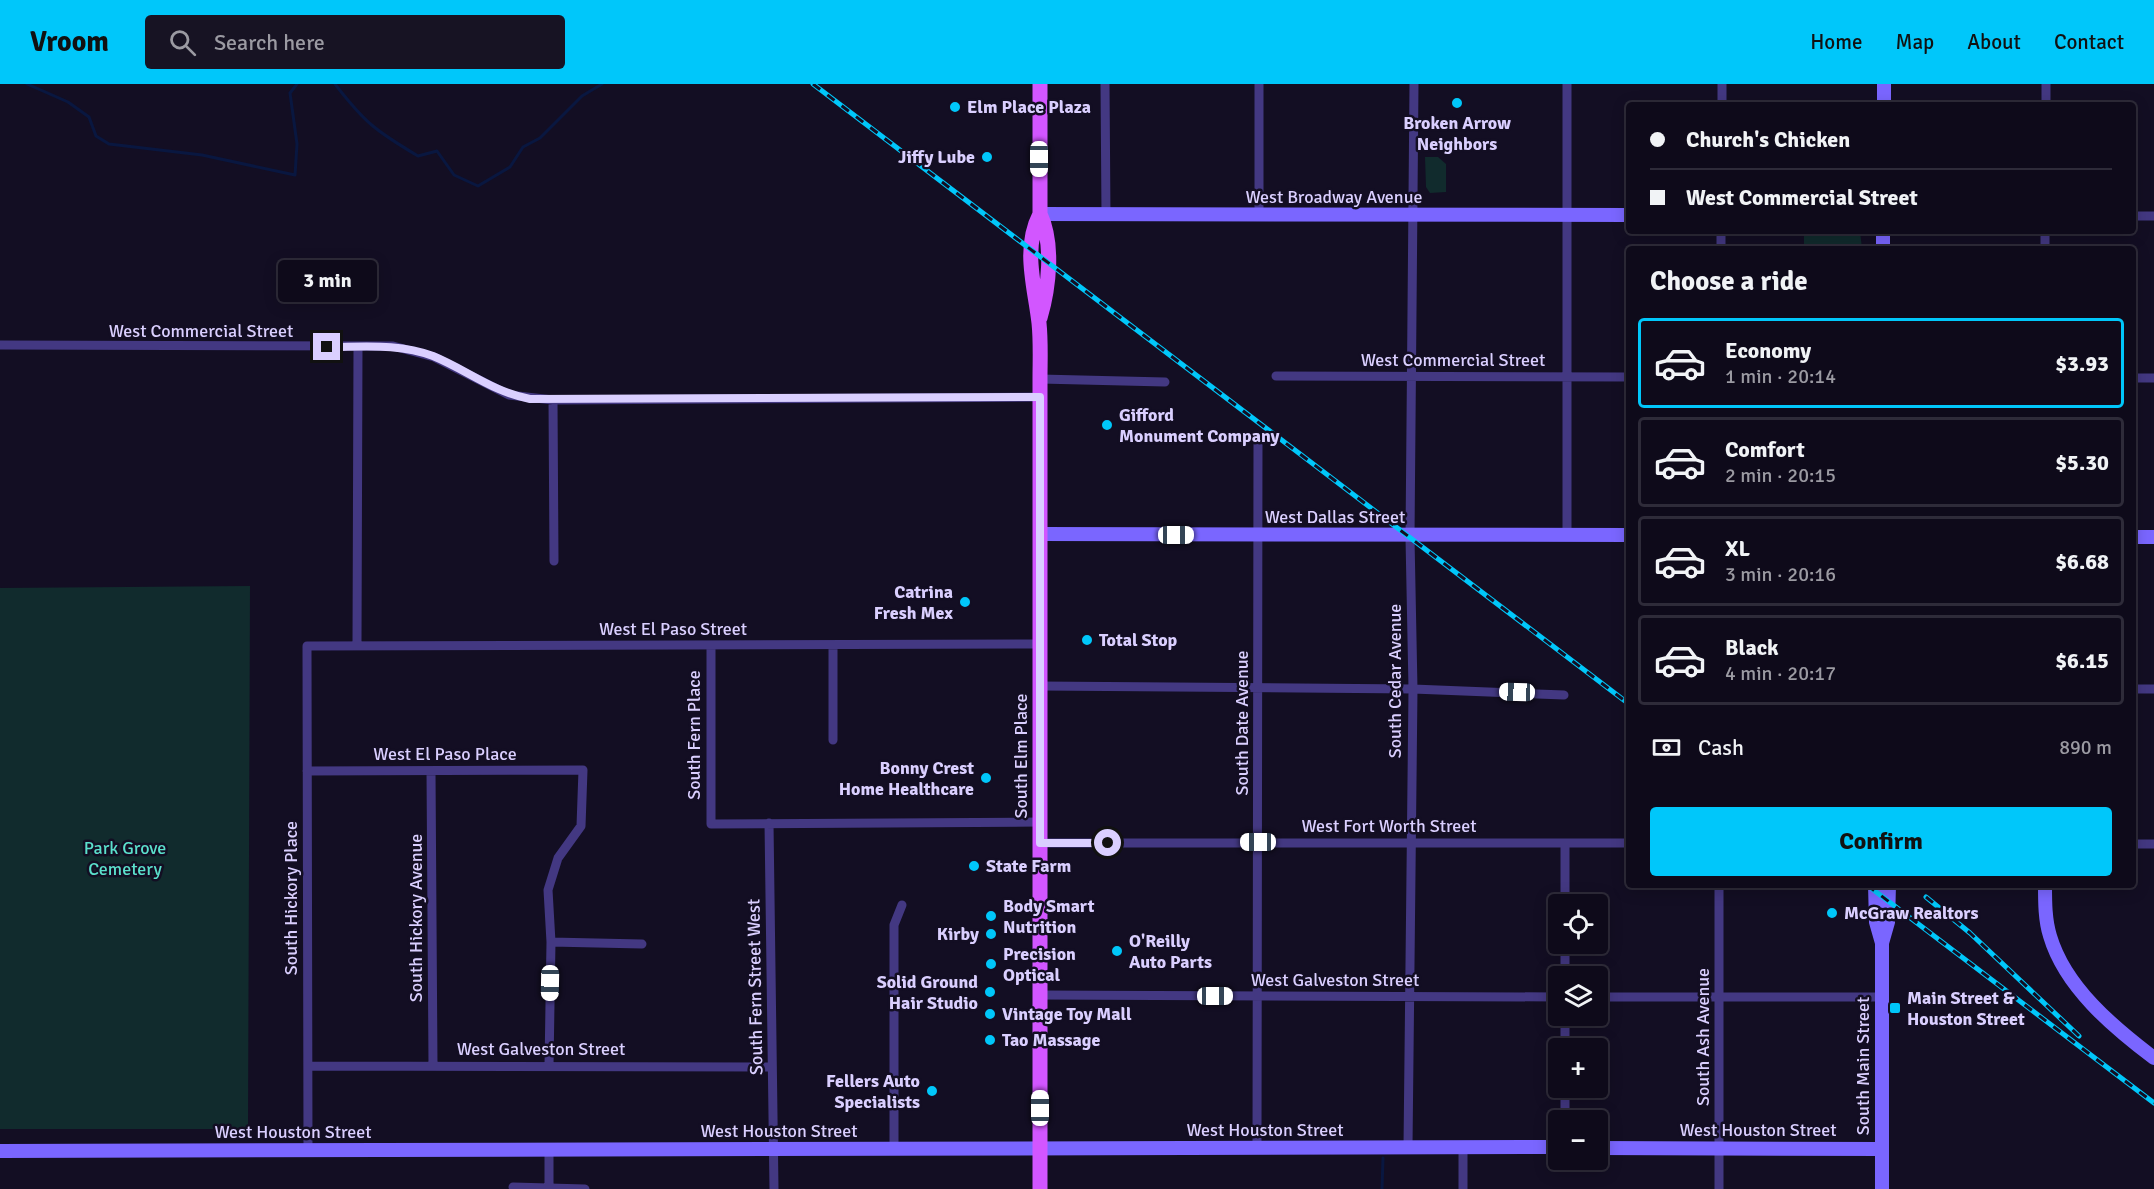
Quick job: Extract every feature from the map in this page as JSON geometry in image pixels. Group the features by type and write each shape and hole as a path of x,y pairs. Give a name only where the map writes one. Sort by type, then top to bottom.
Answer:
{"main road":[{"name":"South Elm Place","path":"1040,84 1040,214 1032,230 1031,249 1032,286 1039,324 1040,379 1040,1189"},
{"path":"1884,84 1884,102"},
{"name":"West Broadway Avenue","path":"1040,214 1626,215"},
{"name":"West Dallas Street","path":"1041,534 1626,536"},
{"path":"2136,537 2154,537"},
{"name":"South Main Street","path":"1875,888 1876,922 1882,943"},
{"name":"South Main Street","path":"1881,1189 1882,943 1888,922 1889,888"},
{"path":"2044,888 2050,935 2066,969 2100,1011 2154,1058"},
{"name":"West Houston Street","path":"0,1151 1548,1147"},
{"name":"West Houston Street","path":"1608,1148 1881,1149"}],"street":[{"path":"1105,84 1106,215"},
{"path":"1259,84 1259,214"},
{"name":"South Cedar Avenue","path":"1408,1147 1413,689 1411,535 1414,84"},
{"path":"1567,84 1567,535"},
{"path":"1722,84 1722,102"},
{"path":"2046,84 2046,102"},
{"path":"2136,216 2154,216"},
{"name":"West Commercial Street","path":"0,345 393,346 434,357 509,395 552,400 1040,397"},
{"path":"357,645 358,347"},
{"name":"West Commercial Street","path":"1276,376 1626,377"},
{"path":"2136,378 2154,378"},
{"path":"1040,379 1165,382"},
{"path":"552,400 554,561"},
{"name":"South Date Avenue","path":"1257,441 1259,689 1257,1148"},
{"name":"West El Paso Street","path":"307,646 1040,644"},
{"name":"South Fern Place","path":"711,645 711,824 769,823"},
{"path":"833,645 833,741"},
{"name":"South Hickory Place","path":"307,646 308,1150"},
{"path":"1040,686 1413,689 1564,695"},
{"path":"2136,689 2154,689"},
{"name":"West El Paso Place","path":"307,771 583,770 581,826 558,858 548,890 551,942"},
{"name":"South Hickory Avenue","path":"431,771 433,1065"},
{"path":"769,823 1040,822"},
{"name":"South Fern Street West","path":"769,823 774,1189"},
{"name":"West Fort Worth Street","path":"1040,843 1626,843"},
{"path":"1565,843 1565,894"},
{"path":"2136,844 2154,844"},
{"name":"South Ash Avenue","path":"1719,888 1719,1189"},
{"path":"894,1148 894,925 902,905"},
{"path":"549,1066 551,942 642,944"},
{"name":"West Galveston Street","path":"1040,995 1548,996"},
{"path":"1608,997 1881,998"},
{"name":"West Galveston Street","path":"309,1066 772,1066"},
{"path":"1463,1147 1463,1189"},
{"path":"549,1150 549,1188"},
{"path":"513,1187 585,1189"}],"green space":[{"path":"1862,100 1862,102 1815,102"},
{"path":"1425,157 1438,157 1446,164 1446,192 1430,193 1426,187"},
{"path":"1804,234 1860,234 1862,246 1804,246"},
{"name":"Park Grove Cemetery","path":"250,586 248,1129 0,1129 0,588"}],"waterway":[{"path":"27,84 68,102 89,117 96,136 109,144 202,155 295,175 297,144 290,93 297,84"},
{"path":"335,84 363,117 381,133 418,156 437,151 454,175 478,186 510,167 523,147 540,138 582,96 602,84"},
{"path":"1382,1189 1383,1158"}],"railway":[{"path":"813,84 1626,702"},
{"path":"1871,888 2154,1103"},
{"path":"1926,897 1970,933 2079,1036"}],"place":[{"name":"Broken Arrow Neighbors","path":"1457,103"},
{"name":"Elm Place Plaza","path":"955,107"},
{"name":"Jiffy Lube","path":"987,157"},
{"name":"Gifford Monument Company","path":"1107,425"},
{"name":"Catrina Fresh Mex","path":"965,602"},
{"name":"Total Stop","path":"1087,640"},
{"name":"Bonny Crest Home Healthcare","path":"986,778"},
{"name":"State Farm","path":"974,866"},
{"name":"McGraw Realtors","path":"1832,913"},
{"name":"Body Smart Nutrition","path":"991,916"},
{"name":"Kirby","path":"991,934"},
{"name":"O'Reilly Auto Parts","path":"1117,951"},
{"name":"Precision Optical","path":"991,964"},
{"name":"Solid Ground Hair Studio","path":"990,992"},
{"name":"Main Street & Houston Street","path":"1895,1008"},
{"name":"Vintage Toy Mall","path":"990,1014"},
{"name":"Tao Massage","path":"990,1040"},
{"name":"Fellers Auto Specialists","path":"932,1091"}],"route":[{"path":"327,347 393,346 414,350 434,357 509,395 530,399 1040,397 1040,843 1108,843"}]}
